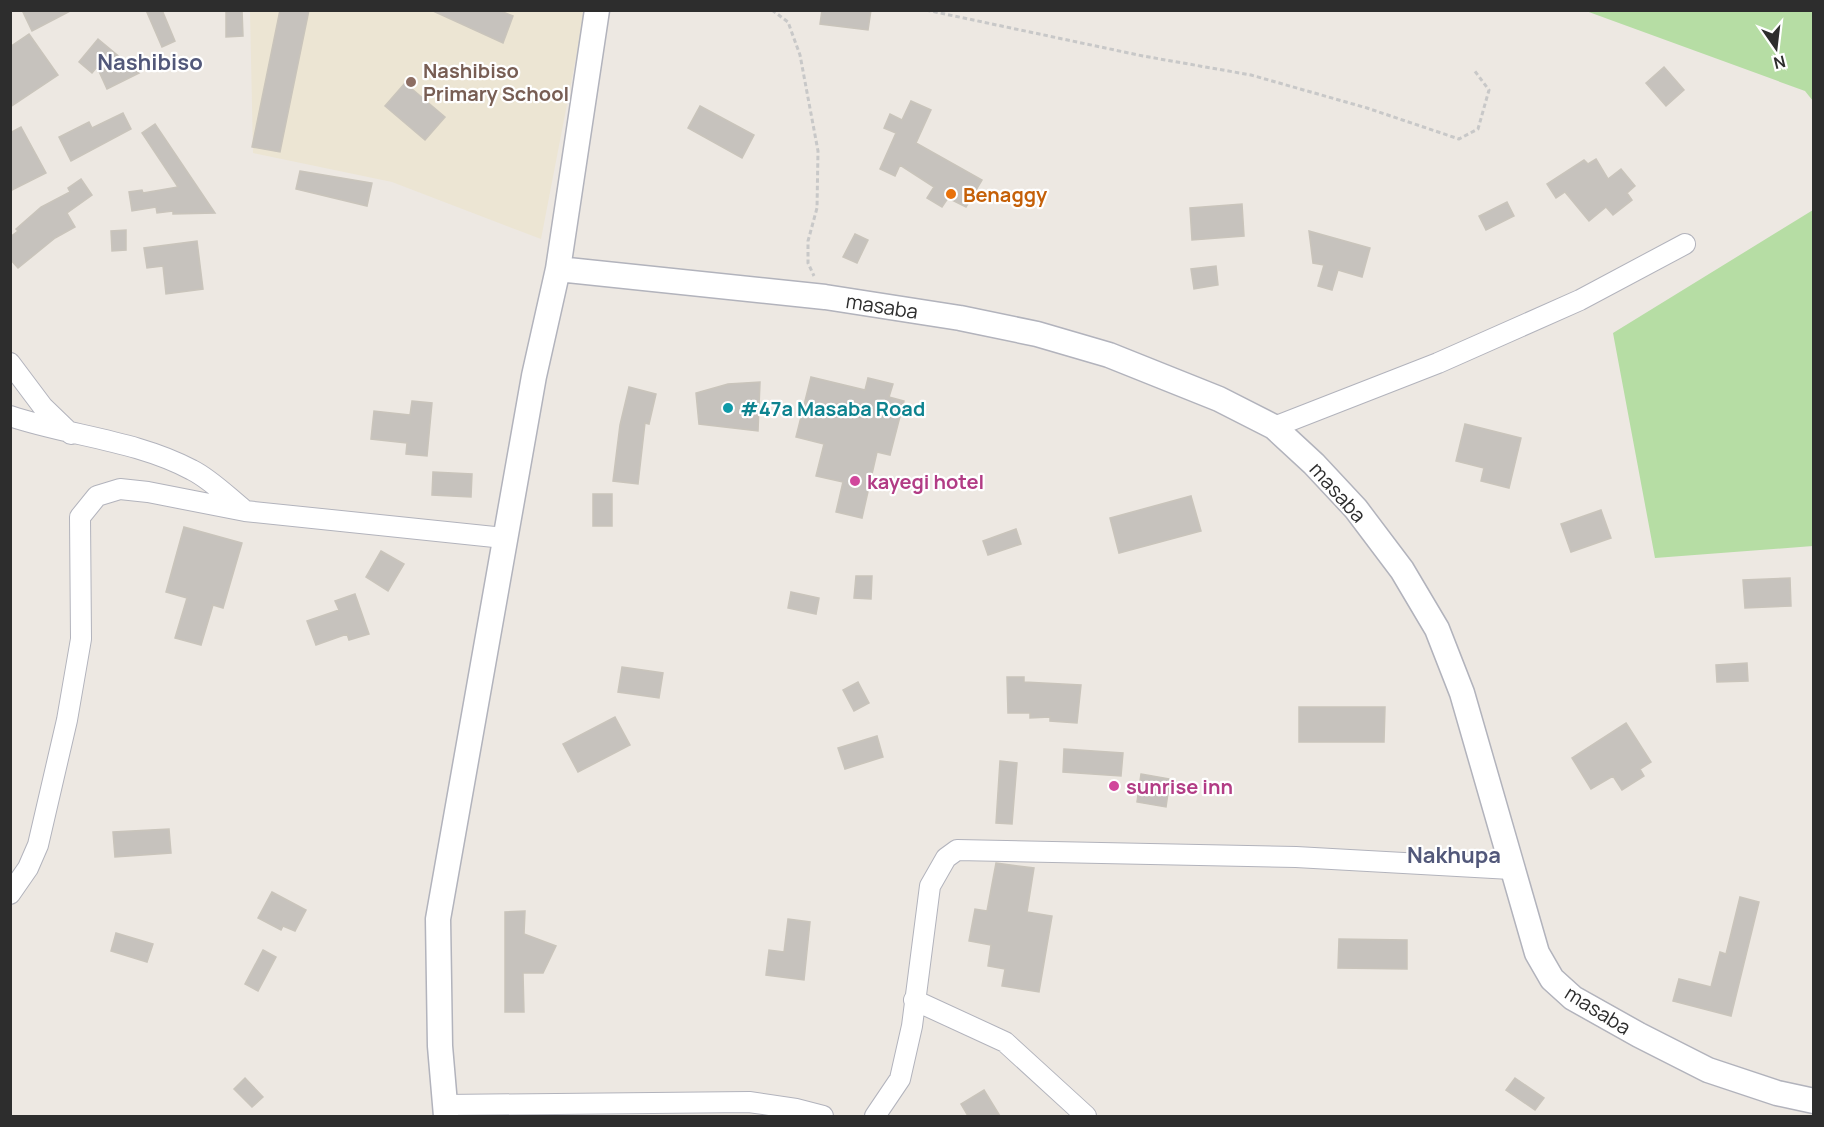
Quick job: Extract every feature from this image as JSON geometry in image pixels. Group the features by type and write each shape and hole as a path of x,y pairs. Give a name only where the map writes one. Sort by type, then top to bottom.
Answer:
{"street":[{"path":"597,10 558,269 534,376 504,538 438,919 440,1046 445,1111 749,1102 796,1109 823,1116"},
{"path":"1274,427 1438,363 1569,305 1685,244"},
{"name":"masaba","path":"558,269 825,297 960,318 1037,334 1109,355 1219,399 1274,427 1314,464 1356,509 1402,570 1437,629 1462,693 1537,953 1552,979 1573,998 1708,1070 1777,1093 1814,1101"},
{"path":"10,363 43,407 71,434"},
{"path":"10,416 71,434 108,441 182,465 205,478 245,511"},
{"path":"10,894 28,868 38,845 80,655 80,517 97,496 120,489 245,511 504,538"},
{"path":"875,1116 900,1078 912,1026 930,886 946,858 957,850 1296,857 1511,869"},
{"path":"914,1000 1005,1042 1086,1116"}],"path":[{"path":"772,10 788,22 800,54 818,151 817,208 808,241 808,263 825,297"},
{"path":"926,10 1143,56 1251,75 1367,108 1459,139 1478,129 1489,90 1474,70"}],"shaded area":[{"name":"Nashibiso Primary School","path":"250,11 585,11 541,239 392,182 253,153"}],"green space":[{"path":"1586,11 1813,11 1813,101 1805,91"},
{"path":"1813,210 1813,546 1655,558 1613,333"}],"building":[{"path":"22,10 72,10 32,31"},
{"path":"146,10 162,10 175,41 162,47"},
{"path":"226,10 242,10 243,36 226,37"},
{"path":"280,10 309,10 280,152 252,147"},
{"path":"431,10 498,10 513,16 503,43"},
{"path":"822,10 871,10 868,30 820,24"},
{"path":"29,34 58,75 10,107 10,47"},
{"path":"98,39 139,73 107,89 97,67 92,73 79,62"},
{"path":"1664,67 1684,90 1666,106 1646,83"},
{"path":"405,83 445,117 425,140 385,106"},
{"path":"911,101 931,110 916,143 982,180 966,207 948,198 942,207 927,198 934,187 900,165 895,176 880,169 896,133 884,128 890,114 902,120"},
{"path":"700,106 754,135 742,158 688,128"},
{"path":"123,113 131,129 71,161 59,137 89,122 92,128"},
{"path":"155,124 215,213 173,214 173,211 157,213 156,207 132,211 129,192 142,190 143,193 178,187 142,133"},
{"path":"21,127 46,173 10,191 10,133"},
{"path":"1596,159 1608,179 1621,169 1635,186 1627,193 1632,200 1613,215 1606,207 1589,221 1565,192 1556,198 1547,184 1584,160 1588,164"},
{"path":"300,171 372,183 367,206 296,189"},
{"path":"81,179 92,195 67,213 75,227 55,238 18,268 10,259 10,237 41,207 70,192 68,188"},
{"path":"1507,202 1514,216 1486,230 1479,216"},
{"path":"1242,204 1244,236 1192,240 1190,208"},
{"path":"126,230 126,250 112,251 111,231"},
{"path":"1309,231 1370,248 1362,277 1338,270 1332,290 1318,286 1324,265 1313,263"},
{"path":"855,234 868,240 857,263 843,257"},
{"path":"197,241 203,289 166,294 163,266 147,268 144,248"},
{"path":"1216,266 1218,285 1194,289 1191,269"},
{"path":"811,377 865,390 868,378 893,384 889,397 904,401 890,455 877,452 862,518 836,512 843,482 816,476 824,444 796,437"},
{"name":"#47a Masaba Road","path":"760,382 758,431 699,424 696,393 728,384"},
{"path":"629,387 656,394 649,424 645,423 638,484 613,481 620,425"},
{"path":"412,401 432,403 427,456 406,454 407,443 371,439 374,411 410,415"},
{"path":"1465,424 1521,438 1509,488 1481,481 1484,468 1456,461"},
{"path":"433,472 472,474 471,497 432,495"},
{"path":"593,494 612,494 612,526 593,526"},
{"path":"1191,496 1201,531 1119,553 1110,518"},
{"path":"1601,510 1611,538 1571,552 1561,524"},
{"path":"184,527 242,543 223,608 213,605 201,645 175,638 187,598 166,592"},
{"path":"1016,529 1021,544 988,555 983,541"},
{"path":"381,551 404,564 388,591 366,577"},
{"path":"856,576 872,576 871,599 854,598"},
{"path":"1790,578 1791,606 1745,608 1743,580"},
{"path":"791,592 819,598 816,614 788,608"},
{"path":"355,594 369,634 349,640 347,634 316,645 307,621 339,610 335,601"},
{"path":"1747,663 1748,681 1717,682 1716,665"},
{"path":"622,667 663,673 659,698 618,692"},
{"path":"1007,677 1024,677 1024,682 1081,685 1077,723 1050,721 1050,717 1030,718 1030,713 1008,713"},
{"path":"858,682 869,703 854,711 843,690"},
{"path":"1299,707 1385,707 1384,742 1299,742"},
{"path":"615,717 630,745 578,772 563,744"},
{"path":"1626,723 1651,762 1640,769 1644,776 1622,790 1613,776 1591,789 1572,758"},
{"path":"877,736 883,757 845,769 838,748"},
{"path":"1064,749 1123,753 1121,776 1063,772"},
{"path":"1000,761 1017,763 1012,824 996,823"},
{"path":"1141,774 1170,779 1166,807 1137,802"},
{"path":"169,829 171,853 115,857 113,832"},
{"path":"996,863 1034,868 1027,912 1052,916 1039,992 1002,986 1005,969 988,966 991,945 969,941 975,909 987,911"},
{"path":"272,892 306,910 295,931 283,926 281,930 258,918"},
{"path":"1740,897 1759,902 1731,1016 1673,1001 1679,979 1711,987 1720,952 1726,954"},
{"path":"525,911 524,934 556,946 543,973 523,973 524,1012 505,1012 505,912"},
{"path":"788,919 810,922 804,980 766,975 769,950 784,952"},
{"path":"116,933 153,944 147,962 111,951"},
{"path":"1339,939 1407,940 1407,969 1338,968"},
{"path":"263,950 276,957 258,991 245,984"},
{"path":"245,1078 263,1097 252,1107 234,1089"},
{"path":"1515,1078 1544,1098 1535,1110 1506,1090"},
{"path":"984,1090 1000,1116 968,1116 961,1104"}],"place":[{"name":"Nashibiso Primary School","path":"411,82"},
{"name":"Benaggy","path":"951,194"},
{"name":"#47a Masaba Road","path":"728,408"},
{"name":"kayegi hotel","path":"855,481"},
{"name":"sunrise inn","path":"1114,786"}],"district":[{"name":"Nashibiso","path":"150,62"},
{"name":"Nakhupa","path":"1454,855"}]}
